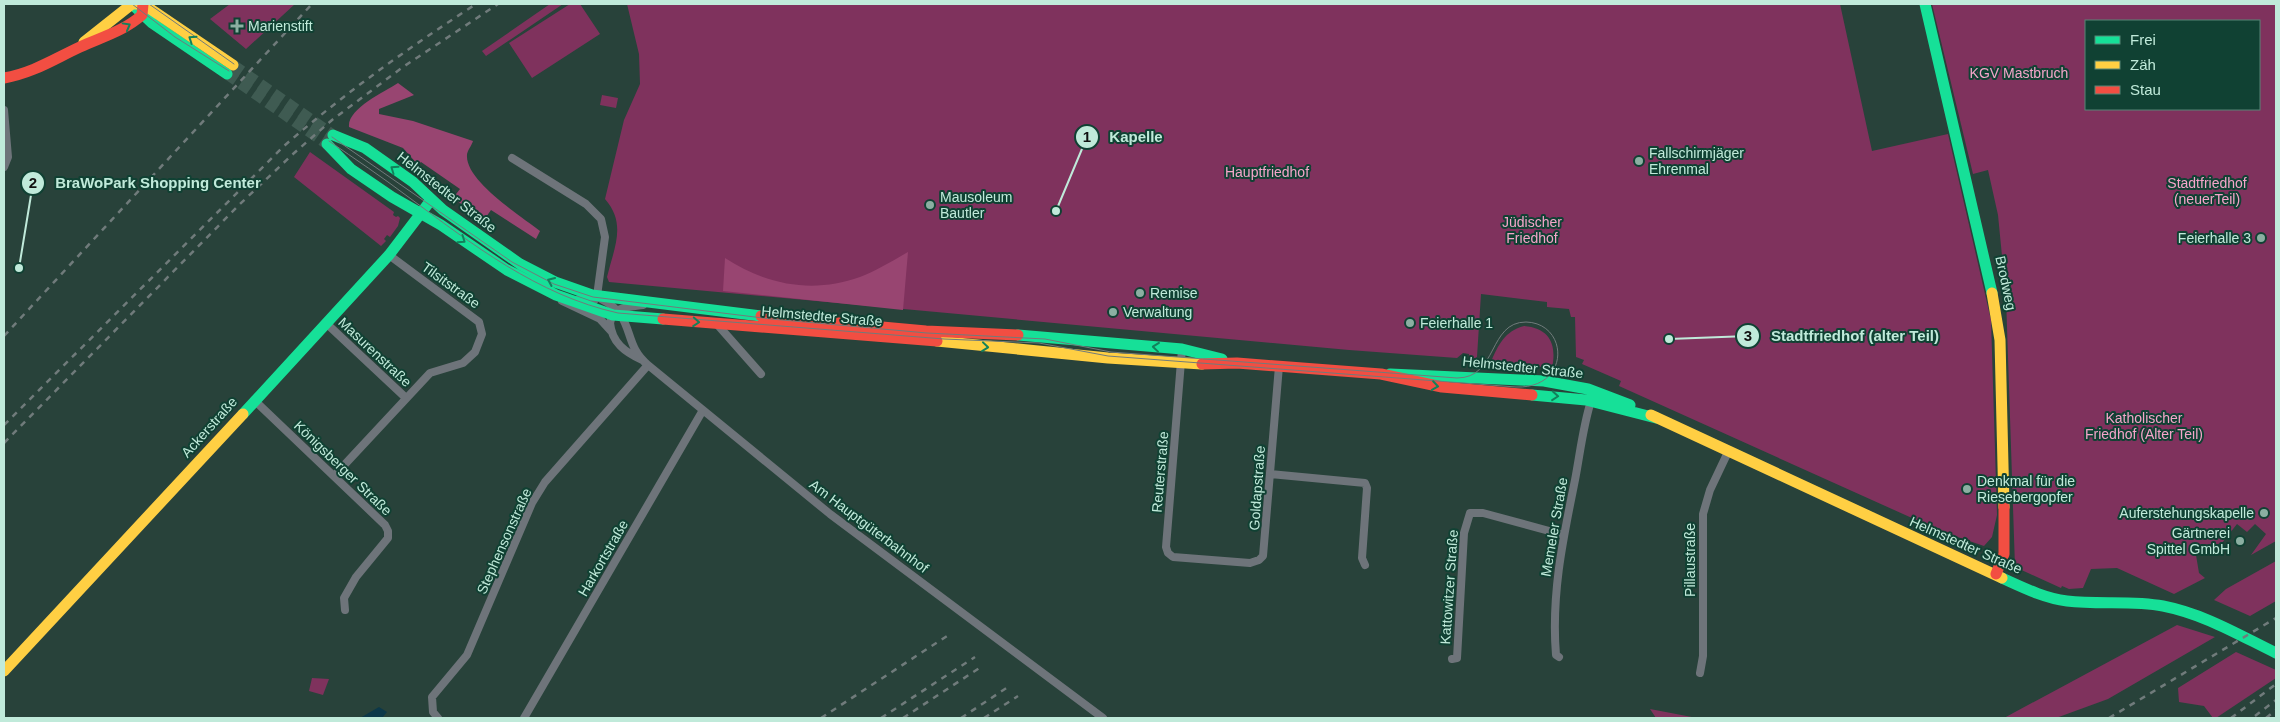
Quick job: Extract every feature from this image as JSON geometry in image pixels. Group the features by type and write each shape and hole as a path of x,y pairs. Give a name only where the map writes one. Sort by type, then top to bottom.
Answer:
{"main road":[{"name":"Brodweg","path":"1926,4 1985,254 1999,326 2005,532 2004,554 1996,574"},
{"path":"4,78 20,76 46,67 78,49 138,6 230,70"},
{"name":"Helmstedter Straße","path":"1237,363 1182,349 1080,339 917,330 767,317 597,296 567,287 529,269 452,217 413,182 365,148 330,140 352,169 421,215 441,225 507,270 560,297 618,313 648,318 937,341 1079,356 1181,364 1237,363 1381,374 1442,387 1589,400 1656,418"},
{"name":"Ackerstraße","path":"4,670 327,324 389,255 431,200"},
{"path":"1079,356 1080,339"},
{"name":"Helmstedter Straße","path":"1381,374 1405,372 1482,376 1569,385 1596,391 2038,594 2060,601 2161,605 2181,610 2276,653"},
{"path":"1569,385 1574,393 1589,400 1608,399 1632,406"}],"street":[{"path":"4,110 8,158 4,167"},
{"path":"512,158 586,204 601,220 604,228 604,245 597,296 618,313"},
{"name":"Tilsitstraße","path":"389,255 480,322 482,334 476,352 463,363 430,373 406,398"},
{"name":"Helmstedter Straße","path":"560,297 592,301 597,296"},
{"name":"Helmstedter Straße","path":"560,297 568,305 600,319 612,332"},
{"path":"612,332 610,322 618,313 657,303"},
{"name":"Am Hauptgüterbahnhof","path":"618,313 630,337 633,348 645,363"},
{"path":"630,337 636,324 648,318"},
{"path":"716,323 761,374"},
{"name":"Masurenstraße","path":"327,324 406,398"},
{"name":"Am Hauptgüterbahnhof","path":"612,332 623,350 645,363 830,514 1103,718"},
{"name":"Reuterstraße","path":"1182,349 1166,547 1168,553 1174,556 1210,559"},
{"name":"Stephensonstraße","path":"438,718 433,712 432,697 467,655 532,503 545,482 645,363"},
{"name":"Goldapstraße","path":"1210,559 1250,563 1259,560 1263,556 1279,366"},
{"path":"334,476 406,398"},
{"name":"Königsberger Straße","path":"254,400 385,525 388,531 388,538 356,578 344,598 346,610"},
{"name":"Memeler Straße","path":"1559,658 1556,655 1555,640 1555,598 1564,535 1589,400"},
{"name":"Harkortstraße","path":"524,718 704,410"},
{"name":"Pillaustraße","path":"1700,673 1703,656 1703,514 1710,490 1728,452"},
{"path":"1270,474 1366,483 1362,558 1365,565"},
{"name":"Kattowitzer Straße","path":"1452,659 1457,658 1464,533 1470,513 1483,512 1564,535"},
{"name":"Am Hauptgüterbahnhof","path":"1084,705 1090,718"}],"green space":[{"name":"Marienstift","path":"230,4 295,4 246,49 210,19"},
{"path":"550,4 563,4 486,56 482,51"},
{"path":"570,4 580,4 600,34 532,78 509,43"},
{"name":"Hauptfriedhof","path":"627,4 1840,4 1872,151 1948,134 1991,320 1997,515 1992,537 1984,546 1943,532 1619,386 1621,381 1582,364 1584,360 1576,357 1575,317 1571,317 1569,309 1547,307 1547,302 1481,294 1477,357 1469,361 1469,354 1463,353 1457,358 1349,350 609,282 607,277 617,237 617,227 612,208 605,199 624,120 640,84 639,54"},
{"path":"1932,4 2276,4 2276,541 2251,555 2266,534 2255,524 2247,532 2237,524 2222,543 2195,549 2199,573 2205,578 2174,594 2117,568 2091,569 2083,588 2069,589 2062,586 2061,588 2015,567 2006,297 1998,215 1988,170 1973,174"},
{"path":"602,95 618,98 616,108 600,105"},
{"path":"310,152 394,212 393,215 400,218 398,226 390,237 387,235 384,239 386,241 381,246 294,177"},
{"path":"1524,326 1540,330 1550,339 1553,352 1552,368 1491,362 1496,350 1507,335 1517,328"},
{"path":"2276,561 2276,601 2250,616 2214,600 2226,589"},
{"path":"2177,625 2215,637 2108,699 2056,718 2004,718"},
{"path":"2236,652 2276,670 2276,678 2216,718 2213,718 2204,706 2179,702 2178,688"},
{"path":"312,678 329,679 323,695 309,691"},
{"path":"1650,709 1697,718 1656,718"}],"shaded area":[{"path":"398,83 414,95 379,109 379,114 413,121 473,141 467,155 469,165 475,176 484,187 540,231 536,239 491,210 484,220 453,198 460,189 421,162 418,165 403,148 349,127 350,120 360,108"},
{"path":"908,252 903,310 723,291 725,258 757,275 790,284 807,286 825,285 860,277"}],"water":[{"path":"379,707 387,712 382,718 360,718"}],"tunnel":[{"path":"233,65 333,135"},
{"path":"227,74 327,144"}],"tram line":[{"path":"132,4 175,37 229,71"},
{"path":"149,4 234,64"},
{"path":"329,141 507,266 560,294 588,305 618,313 944,339 1039,343 1108,356 1516,387 1534,385 1547,378 1555,368 1558,356 1556,344 1550,333 1540,325 1526,322 1514,324 1505,331 1480,369 1470,376 1457,378 1111,352 1045,339 927,333 771,319 593,297 554,284 512,262 332,137"}],"railway":[{"path":"4,336 312,4"},
{"path":"4,425 284,146 330,107 377,72 476,4"},
{"path":"4,443 240,204 293,154 332,120 403,67 498,4"},
{"path":"2109,718 2276,618"},
{"path":"821,718 947,636"},
{"path":"881,718 975,657"},
{"path":"903,718 981,667"},
{"path":"2231,718 2276,684"},
{"path":"961,718 1011,685"},
{"path":"984,718 1018,696"},
{"path":"2255,716 2276,700"},
{"path":"2266,718 2276,710"}],"traffic: fast":[{"path":"132,4 152,23 227,74"},
{"path":"1925,4 1992,293"},
{"path":"333,135 365,148 413,182 443,210 520,264 555,282 592,295 761,316"},
{"path":"327,144 351,169 392,197 441,225 507,270 556,295 613,315 663,319"},
{"path":"243,414 389,255 431,200"},
{"path":"1018,335 1182,349 1222,359"},
{"path":"1390,374 1544,381 1588,389 1630,405"},
{"path":"1532,395 1586,400 1656,418"},
{"path":"2002,578 2034,592 2059,600 2151,604 2193,614 2276,653"}],"traffic: slow":[{"path":"84,42 132,4 138,4"},
{"path":"143,4 233,65"},
{"path":"1992,293 2000,340 2004,507"},
{"path":"937,341 1108,358 1202,364"},
{"path":"4,671 243,414"},
{"path":"1651,415 2002,578"}],"traffic: jam":[{"path":"4,78 34,69 120,30 142,15 143,4"},
{"path":"761,316 926,331 1018,335"},
{"path":"663,319 937,341"},
{"path":"1202,364 1237,363 1381,374 1442,387 1532,395"},
{"path":"1996,574 2004,554 2004,507"}],"place":[{"name":"Marienstift","path":"237,26"},
{"name":"Fallschirmjäger Ehrenmal","path":"1639,161"},
{"name":"Mausoleum Bautler","path":"930,205"},
{"name":"Kapelle","path":"1056,211"},
{"name":"Feierhalle 3","path":"2261,238"},
{"name":"BraWoPark Shopping Center","path":"19,268"},
{"name":"Remise","path":"1140,293"},
{"name":"Verwaltung","path":"1113,312"},
{"name":"Feierhalle 1","path":"1410,323"},
{"name":"Stadtfriedhof (alter Teil)","path":"1669,339"},
{"name":"Denkmal für die Riesebergopfer","path":"1967,489"},
{"name":"Auferstehungskapelle","path":"2264,513"},
{"name":"Gärtnerei Spittel GmbH","path":"2240,541"}],"park label":[{"name":"KGV Mastbruch","path":"2019,73"},
{"name":"Stadtfriedhof (neuerTeil)","path":"2207,192"},
{"name":"Jüdischer Friedhof","path":"1532,230"},
{"name":"Katholischer Friedhof (Alter Teil)","path":"2144,426"}]}
